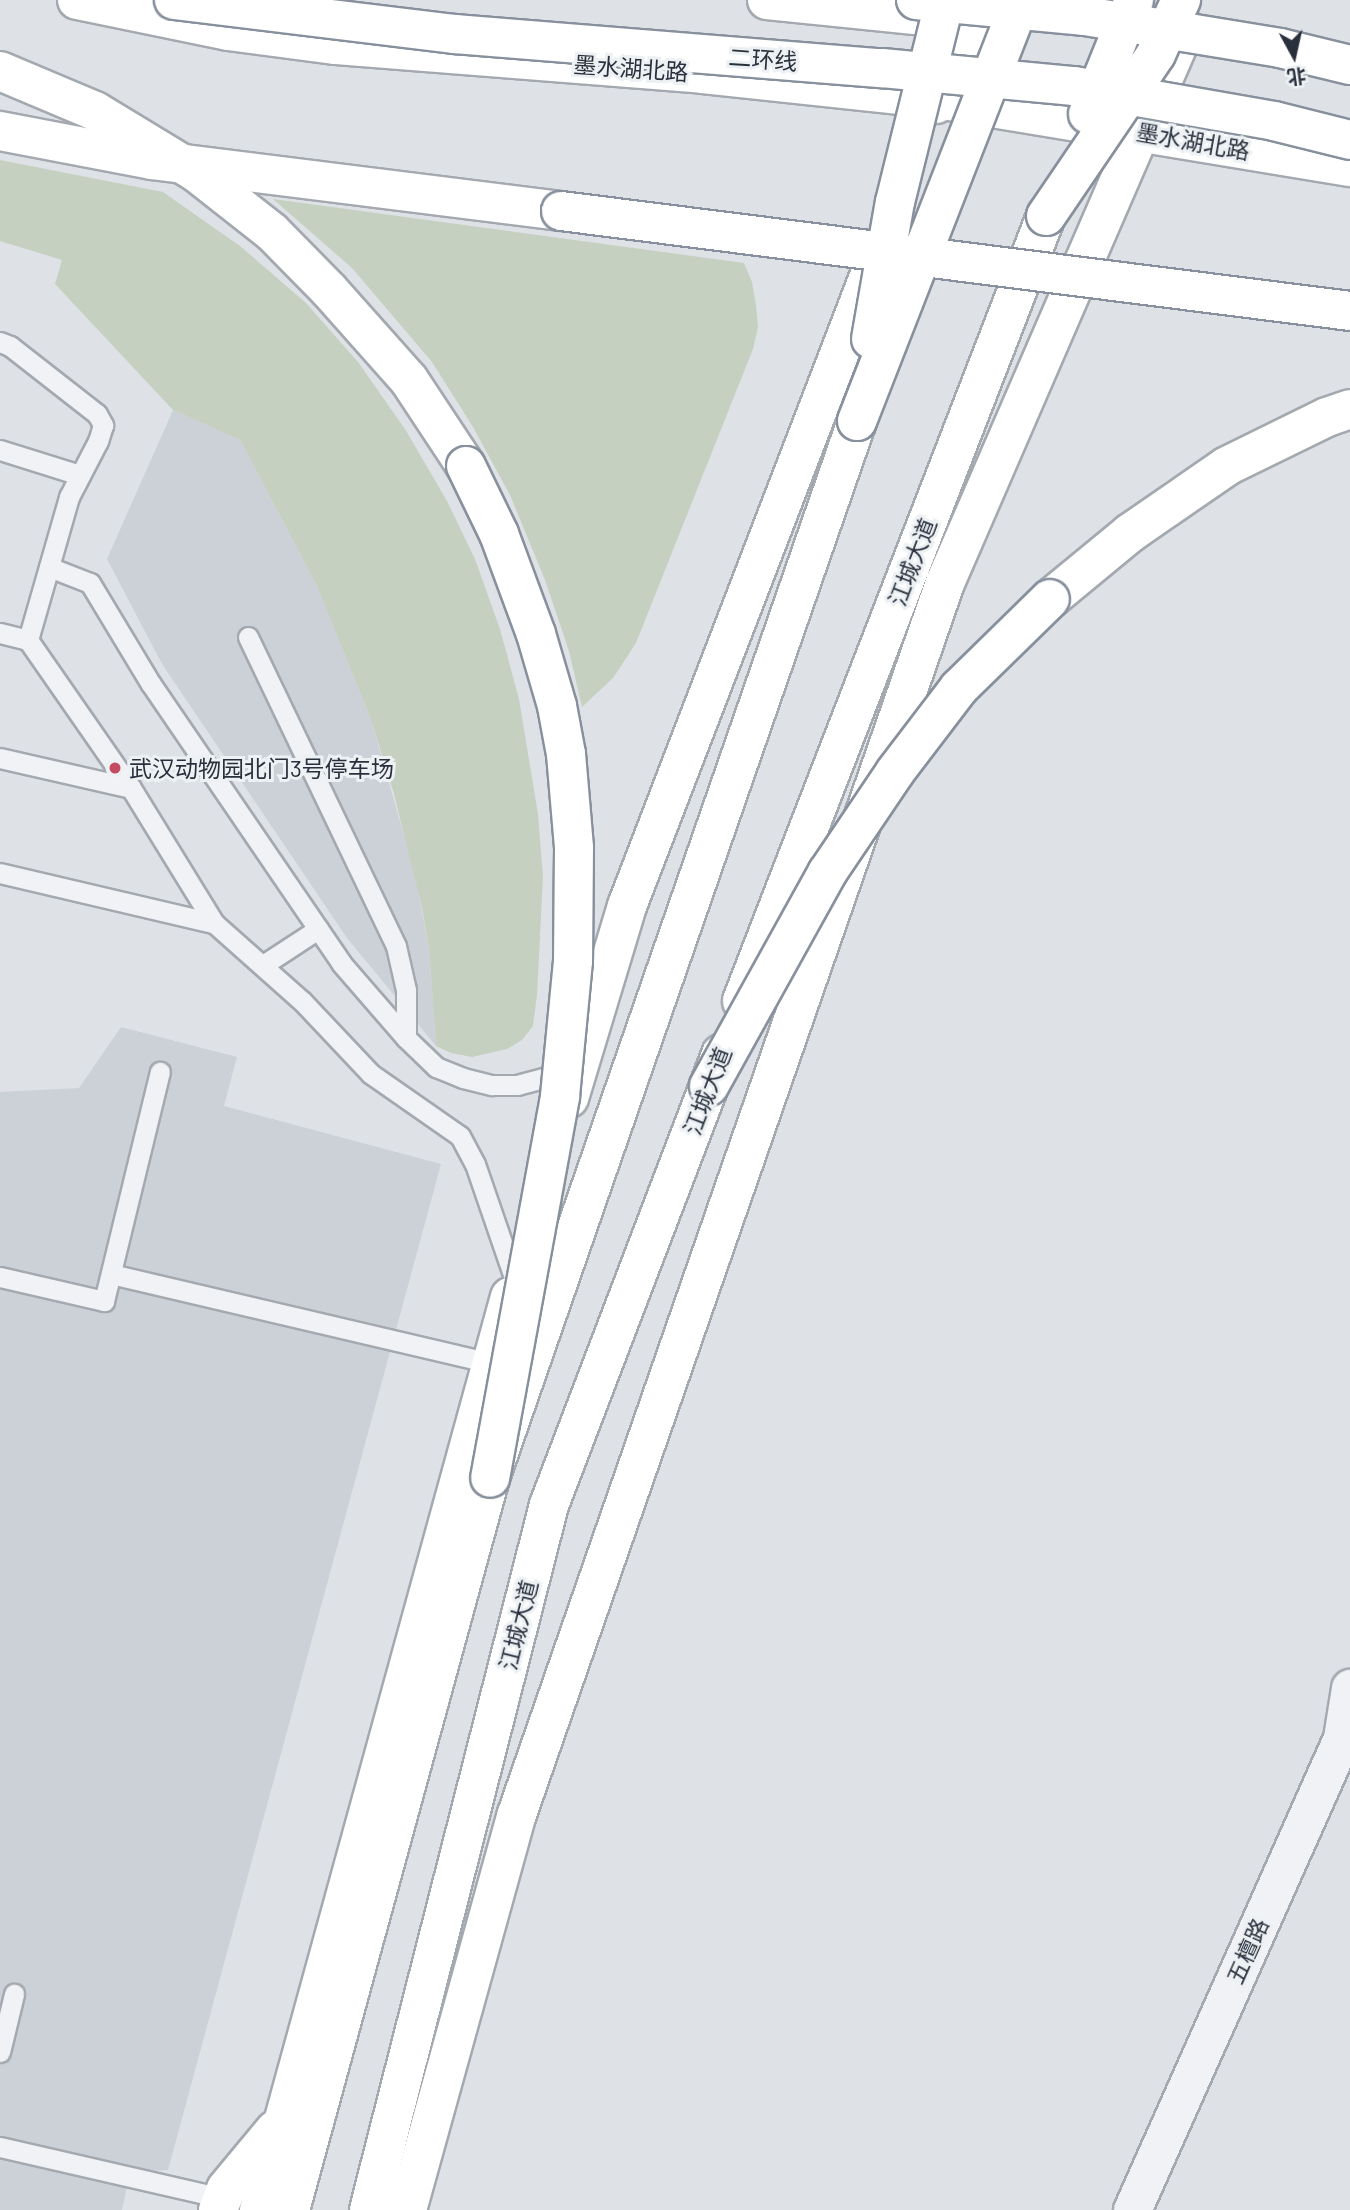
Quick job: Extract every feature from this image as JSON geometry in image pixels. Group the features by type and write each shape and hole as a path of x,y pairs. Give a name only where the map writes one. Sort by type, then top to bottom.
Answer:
{"main road":[{"name":"墨水湖北路","path":"77,0 228,31 336,45 703,74 938,99 1350,167"},
{"name":"二环线","path":"174,0 221,8 455,34 1074,86 1274,121 1350,140"},
{"path":"767,0 966,7 1350,79"},
{"path":"916,0 1085,16 1280,48 1350,65"},
{"path":"290,2210 490,1478 857,421 1021,0"},
{"name":"江城大道","path":"369,2210 549,1505 1046,216 1134,0"},
{"path":"1046,216 1156,54 1181,0"},
{"path":"407,2210 516,1814 945,583 1196,0"},
{"path":"259,2210 490,1363 627,906 938,99 966,7"},
{"path":"857,421 895,202 966,7"},
{"path":"1280,48 1350,50"},
{"path":"0,71 95,111 197,173 272,232 330,290 409,380 466,466 499,534 536,635 557,706 566,754 574,848 573,961 559,1097 490,1478"},
{"path":"0,131 152,160 1350,311"},
{"path":"709,1086 827,873 895,772 959,688 1049,599 1130,533 1227,466 1327,416 1350,409"},
{"path":"220,2204 226,2189 284,2120"}],"street":[{"name":"五檀路","path":"1132,2210 1342,1738 1350,1688"}],"lane":[{"path":"0,342 10,346 97,414 103,425 69,497 28,640"},
{"path":"0,450 80,475"},
{"path":"49,567 90,583 152,684 341,963 406,1038 436,1066 463,1078 492,1085 517,1084 547,1077 581,1059"},
{"path":"0,633 28,640 131,789 214,923 262,965 371,1074 460,1136 475,1164 515,1280"},
{"path":"248,637 396,946 406,990 406,1038"},
{"path":"0,758 131,789"},
{"path":"1,876 214,923"},
{"path":"262,965 318,929"},
{"path":"0,1277 104,1301 160,1072"},
{"path":"110,1274 490,1363"},
{"path":"0,2052 14,1994"},
{"path":"0,2147 220,2204"}],"shaded area":[{"path":"173,410 240,440 316,584 371,720 414,870 429,948 436,1046 347,938 162,664 107,559"},
{"path":"121,1027 237,1057 224,1106 441,1164 168,2170 130,2172 122,2210 0,2210 0,1092 79,1088"}],"green space":[{"path":"0,160 163,192 240,246 306,303 358,362 405,429 447,501 475,559 500,629 519,699 538,814 543,877 533,1026 522,1040 507,1049 472,1057 451,1053 436,1046 429,948 422,908 394,794 371,720 316,584 240,440 173,410 55,284 62,260 0,241"},
{"path":"273,199 744,263 752,282 756,305 758,327 753,349 636,643 613,678 582,707 569,651 545,580 510,495 473,427 432,362 352,268"}],"place":[{"name":"武汉动物园北门3号停车场","path":"115,768"}]}
